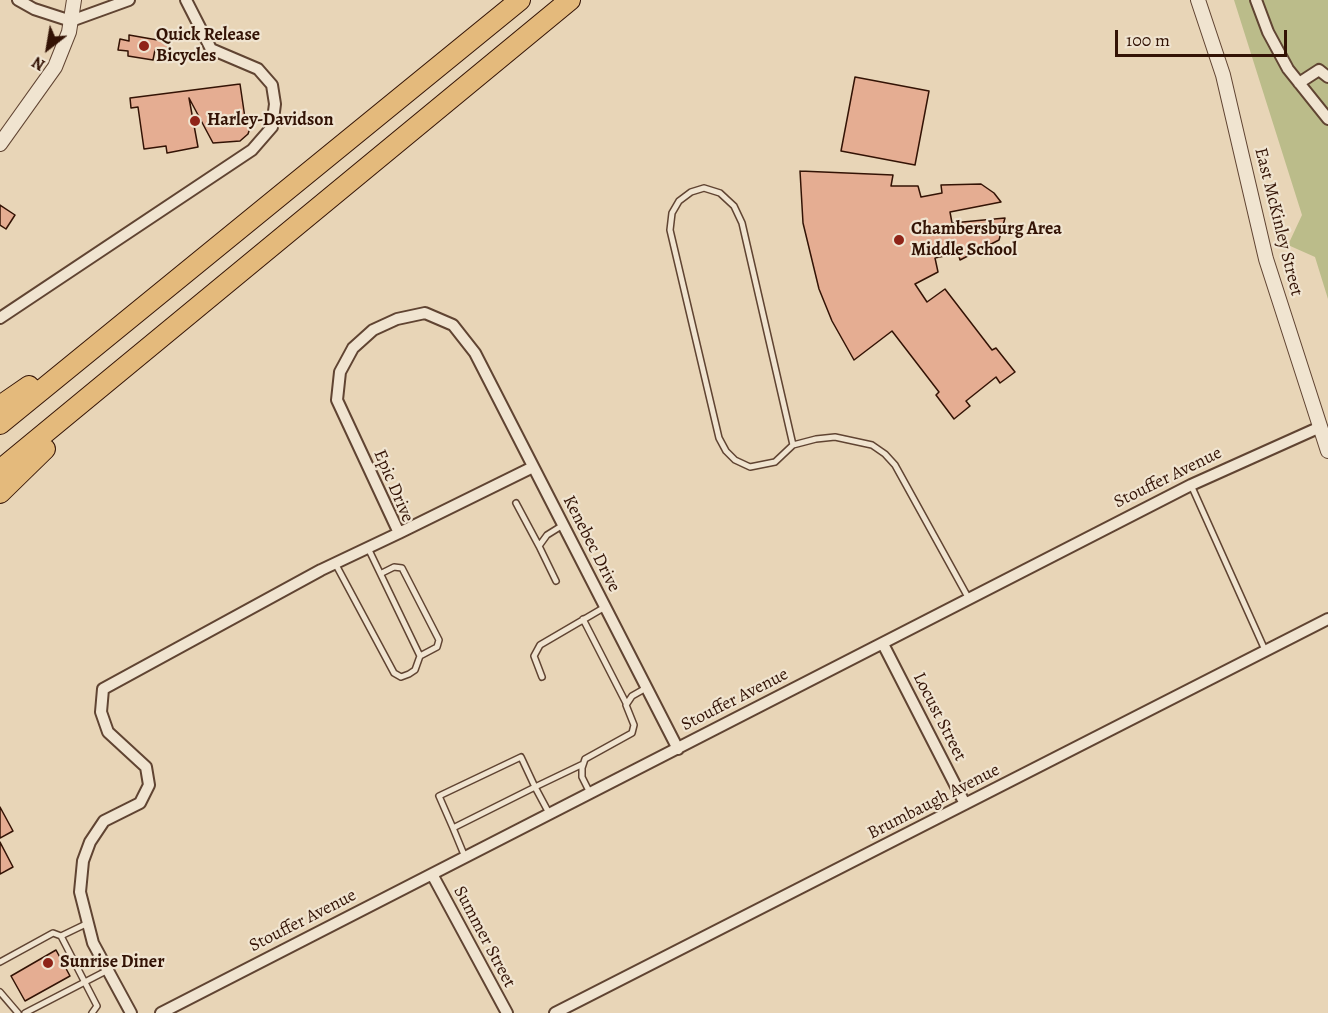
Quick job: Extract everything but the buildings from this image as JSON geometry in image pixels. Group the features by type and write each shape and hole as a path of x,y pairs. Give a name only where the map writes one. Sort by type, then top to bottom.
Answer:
{"highway":[{"path":"0,424 520,0"},
{"path":"0,470 570,0"},
{"path":"0,406 42,377 211,243 261,212"},
{"path":"0,494 29,463 204,312 217,291"}],"street":[{"path":"18,0 34,9 71,21 129,0"},
{"path":"0,144 56,67 65,46 74,0"},
{"path":"0,318 252,150 272,127 275,104 272,85 258,69 211,49 186,0"},
{"name":"East McKinley Street","path":"1198,0 1223,75 1266,259 1323,425 1328,451"},
{"path":"1256,0 1268,32 1299,83 1328,119"},
{"path":"1299,83 1319,70 1328,77"},
{"name":"Epic Drive","path":"88,923 80,892 83,861 90,842 104,821 140,803 149,785 146,768 108,732 101,712 103,689 335,563 399,533 337,400 340,372 352,348 373,330 397,319 425,313 453,325 475,353"},
{"name":"Kenebec Drive","path":"475,353 678,749"},
{"name":"Stouffer Avenue","path":"161,1013 433,876 1191,485 1323,425"},
{"path":"399,533 533,467"},
{"name":"Brumbaugh Avenue","path":"555,1013 1328,619"},
{"name":"Locust Street","path":"883,644 965,804"},
{"name":"Summer Street","path":"433,876 507,1013"},
{"path":"88,923 93,942 131,1013"}],"lane":[{"path":"793,445 742,223 734,206 720,193 704,188 691,192 680,201 672,213 670,230 719,438 735,460 750,467 774,462 793,445 835,437 872,445 895,465 969,599"},
{"path":"1191,485 1266,652"},
{"path":"516,503 556,581"},
{"path":"539,546 540,540 563,525"},
{"path":"368,548 420,656"},
{"path":"335,563 394,673 401,677 415,670 420,656 437,647 439,640 402,568 394,567 382,573"},
{"path":"542,677 534,656 540,645 605,607"},
{"path":"583,619 626,703 626,710 634,725 632,733 585,759 582,777 591,794"},
{"path":"626,703 646,688"},
{"path":"466,858 439,796 521,757 550,815"},
{"path":"453,828 583,764"},
{"path":"61,936 88,923"},
{"path":"0,962 53,933 61,936 97,1006 92,1013"},
{"path":"25,1013 108,970"},
{"path":"0,992 18,1013"}],"green space":[{"path":"1234,0 1328,0 1328,299 1315,257 1288,245 1302,215"}],"place":[{"name":"Quick Release Bicycles","path":"144,46"},
{"name":"Harley-Davidson","path":"195,121"},
{"name":"Chambersburg Area Middle School","path":"899,240"},
{"name":"Sunrise Diner","path":"48,963"}]}
